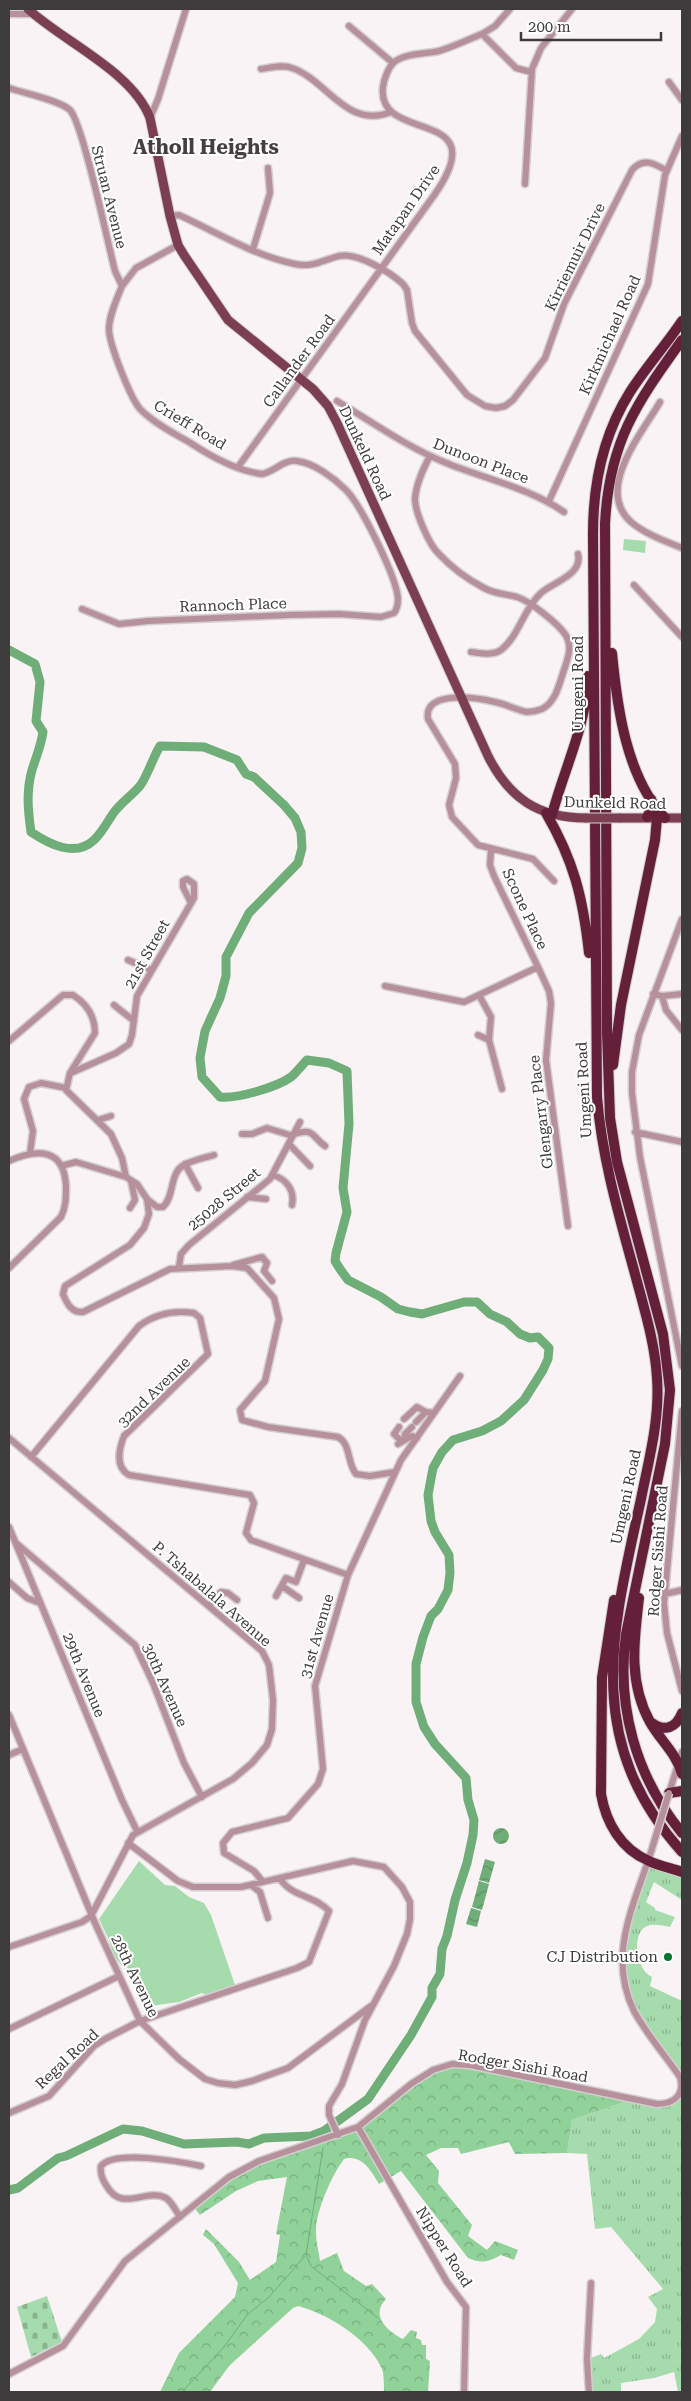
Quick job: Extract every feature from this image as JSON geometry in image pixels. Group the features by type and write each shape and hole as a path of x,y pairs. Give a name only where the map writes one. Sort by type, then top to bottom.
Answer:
{"highway":[{"name":"Umgeni Road","path":"682,321 631,390 609,435 600,464 594,498 593,552 597,1097 602,1147 651,1334 657,1378 654,1430 634,1529 613,1651 612,1689 616,1721 628,1763 644,1799 662,1827 682,1852"},
{"name":"Umgeni Road","path":"682,340 634,409 615,456 606,504 609,1095 618,1162 663,1334 668,1365 668,1420 626,1634 625,1694 631,1733 644,1774 658,1799 682,1833"},
{"path":"593,552 588,680 573,751 552,815 580,888 587,926 596,1038"},
{"path":"606,592 618,707 623,732 633,763 651,799 657,818 655,840 621,1006 609,1095"},
{"path":"651,799 651,810 657,818"},
{"path":"654,1490 633,1652 638,1690 651,1723 679,1764 682,1774"},
{"path":"634,1529 615,1594 604,1655 601,1794 606,1815 626,1846 649,1861 682,1872"},
{"path":"651,1723 663,1729 670,1728 678,1722 682,1713"},
{"path":"669,1793 682,1791"}],"main road":[{"name":"Dunkeld Road","path":"30,11 126,83 139,95 150,118 170,216 178,245 228,320 320,397 337,423 493,767 502,780 519,798 552,815 586,818 682,818"}],"street":[{"path":"150,118 158,99 186,9"},
{"path":"261,69 291,67 310,78 353,111 374,116 391,112 383,91 387,74 394,63 406,57 450,47 482,34 495,26 510,9"},
{"path":"524,184 531,72 541,48 572,9"},
{"path":"9,14 30,11"},
{"path":"349,26 394,63"},
{"path":"482,34 501,55 520,70 530,85"},
{"path":"520,70 531,72"},
{"path":"669,82 682,100"},
{"name":"Struan Avenue","path":"9,88 59,104 72,114 85,152 115,271 122,286 136,268 178,245"},
{"name":"Matapan Drive","path":"380,270 445,179 452,161 449,145 438,132 403,120 391,112"},
{"name":"Kirkmichael Road","path":"549,501 648,284 667,171 682,136"},
{"name":"Kirriemuir Drive","path":"170,216 179,215 274,259 304,266 317,264 338,256 354,255 400,281 405,287 415,331 467,395 485,406 502,407 513,400 545,358 564,304 632,170 639,163 646,162 667,171"},
{"path":"253,249 270,193 268,168"},
{"name":"Callander Road","path":"238,467 380,270"},
{"name":"Crieff Road","path":"122,286 110,322 109,334 136,403 146,414 201,450 238,467 262,474 290,461 299,461 326,474 346,490 368,524 397,591 398,605 394,613 389,616"},
{"name":"Dunoon Place","path":"337,401 430,456 549,501 564,512"},
{"path":"660,402 622,468 618,482 619,497 623,510 630,521 646,532 682,548"},
{"path":"430,456 422,472 415,499 418,514 434,549 482,587 532,604 563,632 569,644 569,655 557,691 551,702 539,710 529,712 495,702 462,698 448,698 437,701 429,709 427,716 455,764 456,778 449,805 450,814 474,842 491,849 533,860 554,881"},
{"path":"471,652 491,654 502,649 542,591 575,569 579,561 578,554"},
{"path":"634,585 682,637"},
{"name":"Rannoch Place","path":"82,609 119,624 288,615 389,616"},
{"name":"Scone Place","path":"385,986 461,1002 538,968 494,876 490,865 491,849"},
{"name":"21st Street","path":"70,1073 123,1050 131,1040 136,1000 190,901"},
{"path":"682,919 639,1035 632,1072 635,1132 682,1366"},
{"path":"128,960 151,970"},
{"name":"Glengarry Place","path":"538,968 551,997 546,1060 568,1226"},
{"path":"653,994 662,996 682,994"},
{"path":"9,1041 64,996 73,995 89,1009 96,1031 95,1036 70,1073 66,1088 69,1095 98,1120 114,1139 135,1200 130,1208"},
{"path":"479,995 492,1021 489,1040 502,1089"},
{"path":"662,996 666,1010 682,1030"},
{"path":"114,1005 134,1020"},
{"path":"478,1035 489,1040"},
{"path":"30,1153 33,1131 24,1099 29,1087 42,1083 66,1088"},
{"path":"98,1120 111,1116"},
{"name":"25028 Street","path":"179,1267 181,1254 189,1245 273,1175 300,1122"},
{"path":"242,1134 252,1134 267,1128 293,1135 308,1131 325,1146"},
{"path":"635,1132 682,1142"},
{"path":"289,1144 310,1166"},
{"path":"9,1161 30,1153 47,1154 61,1166 65,1178 66,1196 61,1217 9,1268"},
{"path":"61,1166 76,1162 129,1179 141,1188 147,1199 157,1208 166,1204 178,1170 185,1164 214,1155"},
{"path":"185,1164 198,1188"},
{"path":"273,1175 282,1178 287,1183 293,1199 292,1205"},
{"path":"247,1197 266,1199"},
{"path":"147,1199 149,1214 136,1240 65,1286 65,1298 74,1311 83,1312 152,1276 179,1267 245,1267 274,1298 279,1314 267,1375 257,1392 240,1410 242,1420 268,1428 338,1437 344,1443 350,1464 356,1474 370,1476 394,1472"},
{"path":"232,1266 262,1257 267,1263 264,1271 272,1281"},
{"name":"32nd Avenue","path":"31,1458 139,1326 147,1320 164,1314 194,1313 200,1318 208,1354 124,1436 119,1453 122,1469 129,1475 250,1495 254,1503 246,1530 248,1538 348,1575"},
{"name":"31st Avenue","path":"263,1882 254,1871 224,1853 223,1843 232,1832 288,1818 321,1779 323,1769 315,1686 348,1575 394,1472 460,1376"},
{"path":"404,1419 417,1407 426,1412 434,1413"},
{"name":"Rodger Sishi Road","path":"682,1411 679,1463 665,1594 667,1634 682,1690"},
{"path":"401,1441 405,1434 426,1412"},
{"path":"399,1427 394,1434 401,1441"},
{"path":"401,1441 412,1436 417,1438"},
{"name":"P. Tshabalala Avenue","path":"9,1438 265,1655 271,1675 273,1713 271,1735 264,1750 239,1775 137,1831 128,1843 93,1915"},
{"name":"29th Avenue","path":"9,1527 129,1816 137,1831"},
{"name":"30th Avenue","path":"15,1542 135,1645 153,1683 184,1763 202,1797"},
{"path":"276,1596 287,1578 296,1582 304,1560"},
{"path":"9,1582 27,1598 40,1603"},
{"path":"282,1586 299,1598"},
{"path":"665,1594 682,1590"},
{"path":"209,1606 221,1592 228,1593 237,1600"},
{"name":"28th Avenue","path":"9,1716 119,1976 140,2021 175,2056 205,2078 218,2083 235,2085 262,2078 288,2068 371,2006"},
{"path":"9,1754 23,1749"},
{"name":"Rodger Sishi Road","path":"9,2374 63,2346 125,2261 240,2169 337,2132 358,2127 423,2076 440,2068 458,2064 652,2103 667,2104 677,2099 682,2089 680,2077 636,2012 628,1996 621,1969 621,1954 626,1926 649,1861 682,1752"},
{"path":"128,1843 185,1885 216,1888 251,1885 349,1861 362,1861 384,1868 402,1887 410,1902 410,1919 407,1934 394,1966 371,2006 342,2084 329,2106 329,2115 337,2132"},
{"path":"140,2021 310,1962 329,1911 320,1904 291,1889 280,1878"},
{"path":"251,1885 260,1892 268,1918"},
{"path":"9,1938 10,1947 82,1922 93,1915"},
{"path":"9,2029 119,1976"},
{"name":"Regal Road","path":"9,2113 49,2096 98,2043 140,2021"},
{"name":"Nipper Road","path":"358,2127 447,2282 465,2304 464,2392"},
{"path":"180,2216 164,2197 121,2198 114,2196 101,2174 102,2166 109,2160 148,2158 201,2166"},
{"path":"589,2392 587,2359 591,2282"}],"green space":[{"path":"624,539 646,541 645,553 623,550"},
{"path":"139,1861 165,1885 175,1886 189,1897 204,1903 211,1915 235,1985 206,1995 202,1993 179,2002 150,2006 131,1981 133,1979 113,1955 109,1940 99,1919"},
{"path":"649,1862 682,1873 682,1900 654,1882 646,1902 655,1910 675,1917 670,1927 650,1925 644,1928 640,1933 637,1949 641,1966 652,1977 650,1986 682,2001 682,2082 647,2031 628,1994 622,1953"},
{"path":"458,2065 624,2097 622,2103 572,2120 567,2153 515,2154 509,2142 461,2154 458,2148 441,2148 426,2155 439,2171 438,2183 472,2225 468,2236 487,2250 495,2241 518,2250 514,2260 501,2255 485,2261 468,2258 401,2171 379,2184 361,2161 350,2158 344,2159 339,2166 325,2194 316,2224 316,2240 320,2261 337,2253 344,2271 366,2286 372,2284 386,2299 381,2305 380,2317 391,2332 403,2339 411,2330 417,2332 416,2338 421,2340 422,2345 426,2345 426,2359 430,2361 428,2392 384,2392 382,2369 376,2358 358,2338 322,2315 298,2306 293,2308 229,2366 210,2392 160,2392 179,2353 235,2297 238,2283 214,2244 203,2235 206,2229 239,2262 250,2280 276,2262 280,2235 276,2234 287,2177 258,2181 236,2191 200,2215 193,2206 240,2170 357,2128 423,2076"},
{"path":"682,2082 682,2392 678,2392 674,2372 654,2378 621,2383 621,2392 590,2392 588,2359 601,2354 604,2358 639,2339 655,2322 657,2309 648,2297 663,2289 611,2227 595,2229 587,2154 567,2153 572,2120 622,2103 624,2097 672,2102"},
{"path":"47,2296 62,2342 31,2357 17,2307"}],"water":[{"path":"501,1828 509,1836 501,1844 493,1836"},
{"path":"485,1859 495,1862 489,1883 479,1880"},
{"path":"479,1881 489,1884 482,1910 472,1907"},
{"path":"471,1908 481,1911 477,1927 466,1924"}],"waterway":[{"path":"9,650 35,664 40,682 36,721 43,732 30,778 28,801 31,832 38,837 54,845 70,849 79,848 94,840 112,815 142,784 160,746 204,747 237,760 246,774 254,777 295,818 301,832 302,848 298,863 249,913 226,957 226,976 220,998 205,1031 200,1058 202,1077 220,1097 227,1097 257,1092 285,1081 307,1060 329,1063 347,1071 349,1124 343,1188 347,1212 335,1261 348,1280 381,1297 398,1309 410,1312 422,1314 464,1302 477,1302 490,1314 507,1322 520,1334 530,1338 538,1337 549,1348 548,1359 543,1370 524,1400 501,1421 482,1431 453,1440 442,1452 433,1468 428,1495 431,1521 435,1532 449,1555 450,1573 448,1590 438,1609 431,1616 423,1637 416,1664 416,1702 424,1727 435,1744 466,1778 468,1800 474,1820 467,1863 442,1949 440,1974 432,1988 432,1997 411,2035 368,2099 324,2131 311,2136 264,2138 249,2144 237,2142 184,2144 142,2131 123,2129 58,2158 18,2188 9,2190"},
{"path":"322,2136 324,2131"},
{"path":"323,2148 306,2255 311,2266 378,2318"},
{"path":"182,2392 224,2347 247,2315 269,2297 305,2256"}],"place":[{"name":"CJ Distribution","path":"668,1957"}],"district":[{"name":"Atholl Heights","path":"206,147"}]}
